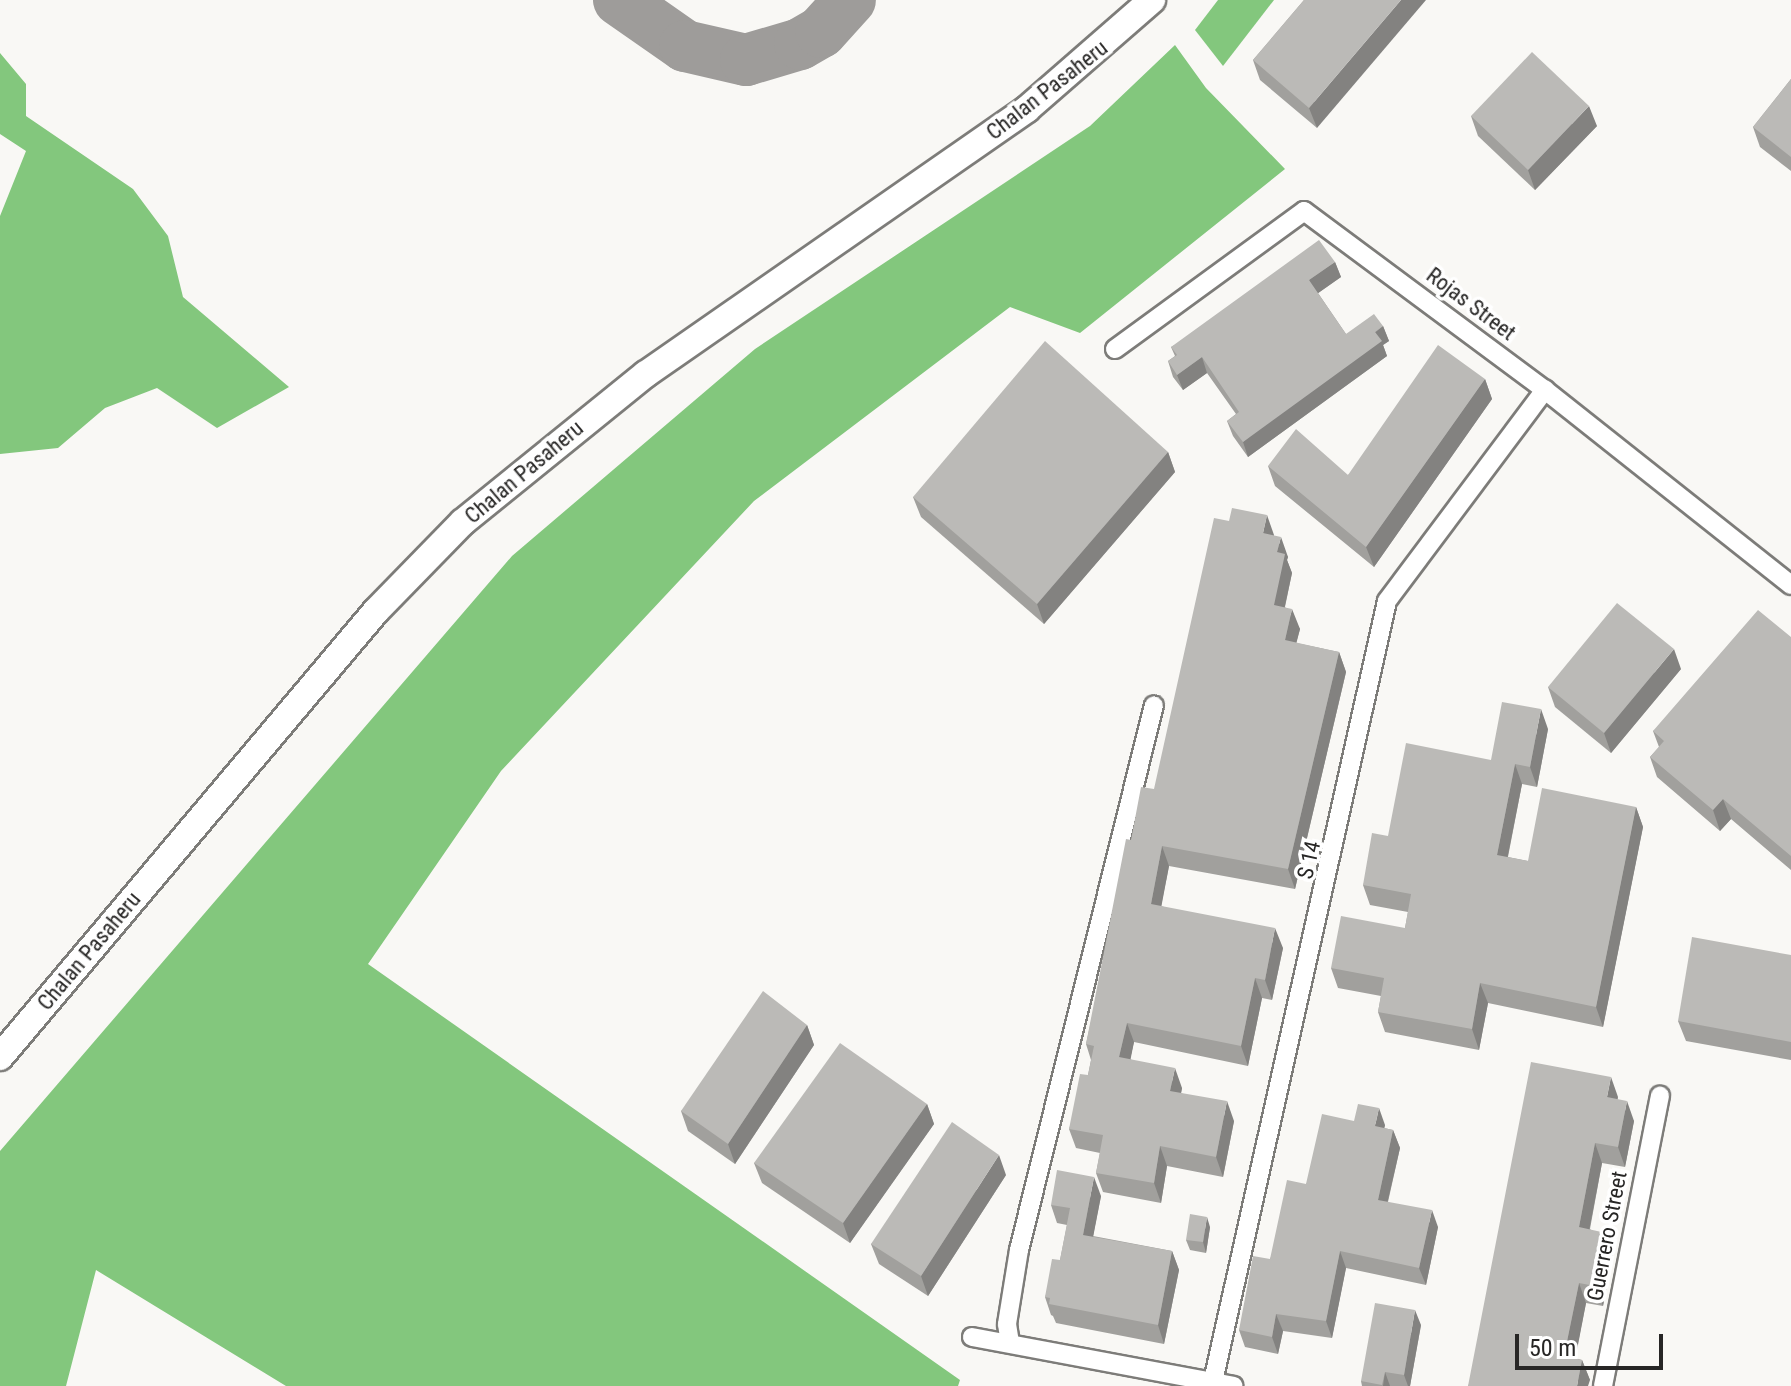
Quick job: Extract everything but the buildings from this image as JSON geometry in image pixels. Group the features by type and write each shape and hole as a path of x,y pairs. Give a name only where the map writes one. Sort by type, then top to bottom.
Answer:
{"main road":[{"name":"Chalan Pasaheru","path":"0,1057 376,611 463,522 612,399 1027,109 1152,0"}],"street":[{"name":"Rojas Street","path":"1115,349 1304,211 1545,390 1791,585"},
{"name":"S 14","path":"1213,1384 1387,601 1545,390"},
{"path":"1010,1343 1007,1324 1019,1250 1154,705"},
{"name":"Guerrero Street","path":"1603,1386 1660,1096"},
{"path":"972,1337 1233,1386"}],"green space":[{"path":"1218,0 1274,0 1223,66 1195,30"},
{"path":"1175,45 1206,88 1285,169 1080,333 1010,307 754,501 501,771 368,964 960,1380 958,1386 286,1386 96,1270 66,1386 0,1386 0,1151 512,556 755,349 1090,126"},
{"path":"0,53 26,84 26,116 133,189 168,236 183,297 289,387 217,428 157,388 105,408 58,448 0,454 0,216 26,151 0,134"}],"taxiway":[{"path":"619,0 685,46 746,60 800,44 821,32 850,0"}]}
